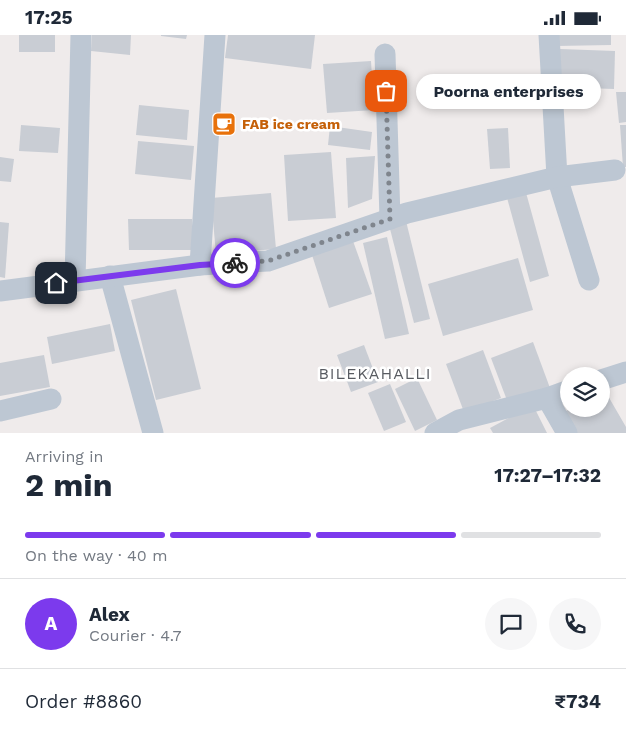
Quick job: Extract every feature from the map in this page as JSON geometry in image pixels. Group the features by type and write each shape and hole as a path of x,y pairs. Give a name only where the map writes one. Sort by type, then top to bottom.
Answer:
{"street":[{"path":"75,281 81,35"},
{"path":"200,265 216,35"},
{"path":"549,35 557,177 588,280"},
{"path":"385,54 390,219"},
{"path":"0,291 200,265 268,261 407,213 557,177 615,170"},
{"path":"110,276 153,433"},
{"path":"610,377 626,372"},
{"path":"434,433 460,420 560,394"},
{"path":"547,398 568,433"},
{"path":"0,411 51,399"}],"building":[{"path":"19,35 55,35 55,52 19,52"},
{"path":"92,35 131,35 130,55 91,51"},
{"path":"161,35 187,35 186,39"},
{"path":"228,35 315,35 311,69 225,58"},
{"path":"556,35 611,35 611,45 556,46"},
{"path":"560,49 615,51 614,89 559,87"},
{"path":"371,61 374,110 327,113 323,64"},
{"path":"616,92 626,92 626,122 619,123"},
{"path":"139,105 189,110 187,140 136,135"},
{"path":"21,125 60,128 58,153 19,151"},
{"path":"620,125 626,125 626,167 623,167"},
{"path":"330,126 372,132 370,150 328,145"},
{"path":"508,128 510,168 490,169 487,129"},
{"path":"138,141 194,146 191,180 135,174"},
{"path":"331,152 336,218 288,221 284,155"},
{"path":"375,156 372,199 348,208 346,158"},
{"path":"0,157 14,159 11,182 0,181"},
{"path":"525,189 549,276 530,282 506,194"},
{"path":"271,193 276,249 216,254 211,198"},
{"path":"128,219 192,219 192,250 129,250"},
{"path":"406,221 430,319 414,323 389,225"},
{"path":"0,222 9,223 5,278 0,277"},
{"path":"387,237 409,334 385,339 363,243"},
{"path":"353,241 372,294 329,308 312,255"},
{"path":"518,258 533,310 443,336 428,284"},
{"path":"176,289 201,389 156,400 131,300"},
{"path":"110,324 115,351 52,364 47,337"},
{"path":"533,342 550,388 508,403 491,358"},
{"path":"364,345 378,382 351,392 337,355"},
{"path":"483,350 501,398 464,412 446,364"},
{"path":"44,355 50,387 0,396 0,363"},
{"path":"417,378 437,420 415,431 395,389"},
{"path":"390,384 406,422 384,431 368,393"},
{"path":"610,399 626,427 626,433 574,433 564,417 610,417"},
{"path":"533,405 547,433 493,433 490,428"}],"way so far":[{"path":"235,263 268,261 390,219 386,91"}],"place":[{"name":"Poorna enterprises","path":"386,91"},
{"name":"FAB ice cream","path":"224,124"}],"district":[{"name":"BILEKAHALLI","path":"375,373"}],"route":[{"path":"56,283 200,265 235,263"}]}
